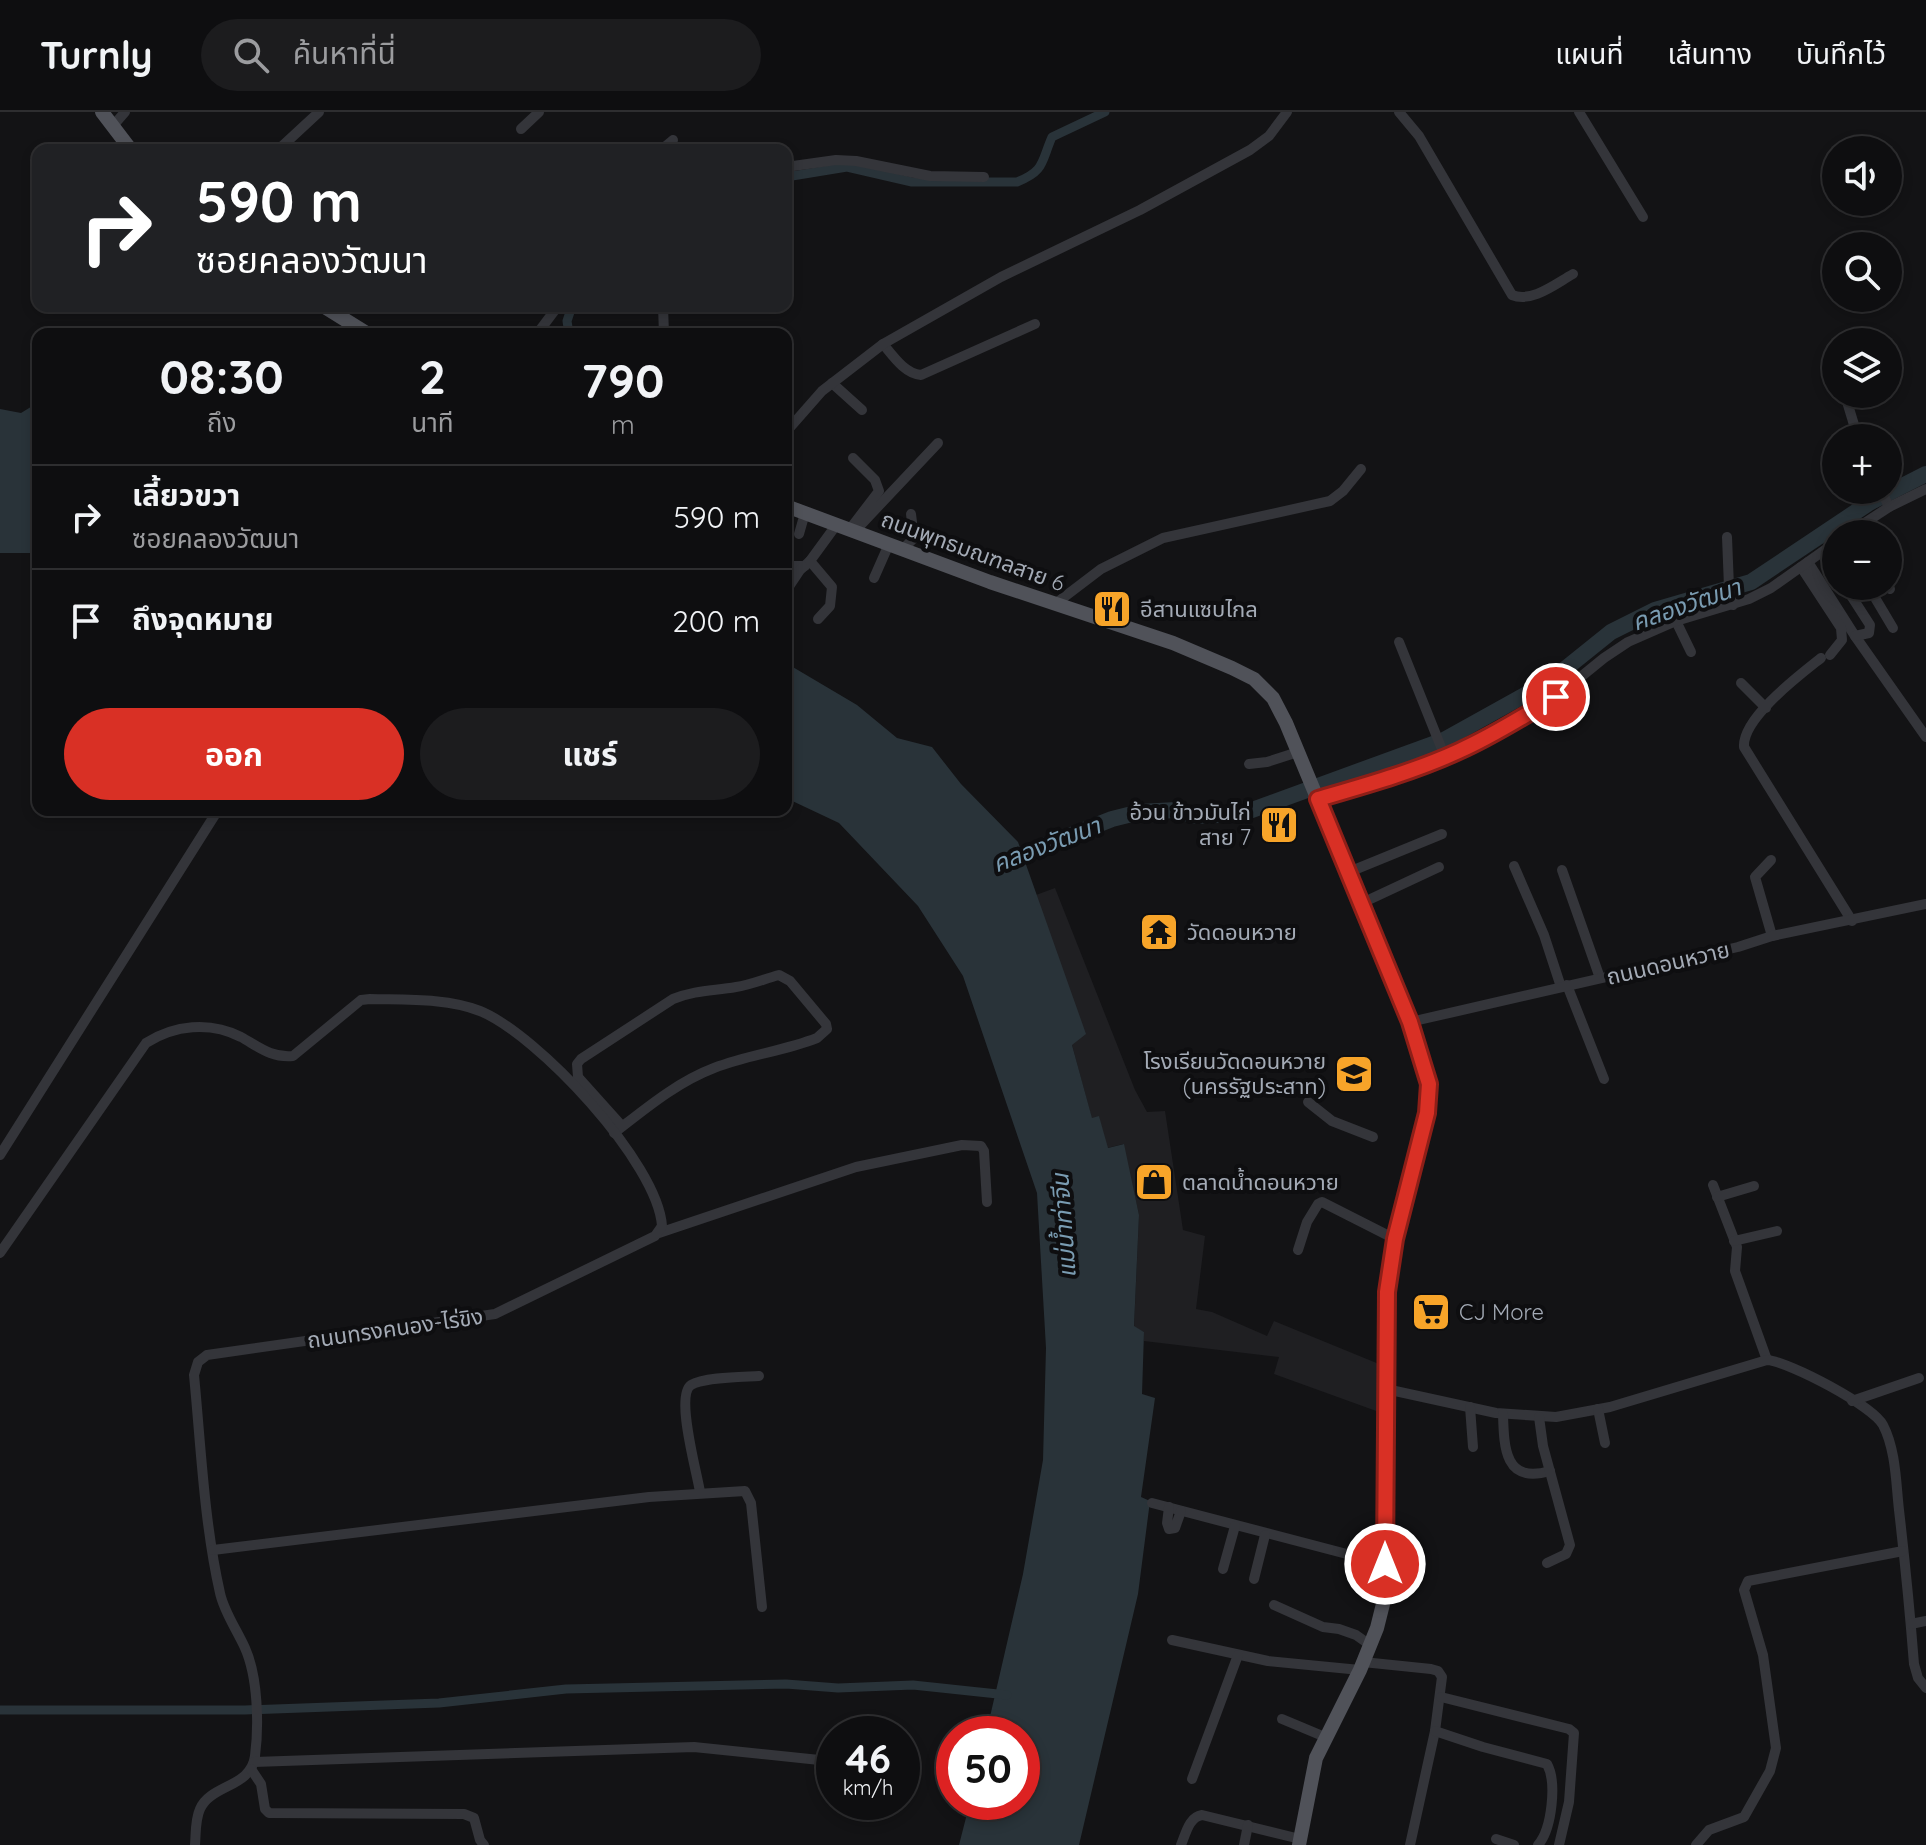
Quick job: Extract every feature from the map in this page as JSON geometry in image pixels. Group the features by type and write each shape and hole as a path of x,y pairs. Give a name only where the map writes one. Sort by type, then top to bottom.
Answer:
{"main road":[{"path":"102,112 126,144"},
{"path":"333,312 358,328"},
{"name":"ถนนพุทธมณฑลสาย 6","path":"792,508 944,565 1173,643 1254,679 1273,698 1298,752 1410,1022 1428,1075 1430,1095 1395,1239 1387,1292 1383,1604 1362,1666 1316,1758 1299,1842"}],"street":[{"path":"112,127 125,112"},
{"path":"284,144 319,112"},
{"path":"792,426 832,383 883,344 1001,277 1140,210 1250,150 1269,136 1287,112"},
{"path":"1399,112 1419,136 1512,295 1522,299 1532,296 1573,274"},
{"path":"1579,112 1643,217"},
{"path":"521,129 538,113"},
{"path":"668,144 673,140"},
{"path":"792,166 836,160 856,161 930,176 984,177"},
{"path":"883,344 916,376 1035,324"},
{"path":"832,383 862,410"},
{"path":"792,583 807,564 938,443"},
{"path":"847,528 879,491 875,480 853,458"},
{"path":"1055,604 1101,569 1163,538 1330,501 1361,469"},
{"path":"1902,495 1926,489"},
{"path":"1866,520 1880,504"},
{"path":"799,534 805,513"},
{"path":"874,578 896,547 914,538 911,514"},
{"path":"1727,537 1732,602"},
{"path":"1315,791 1391,778 1440,747 1498,732 1545,704 1628,642 1676,621 1771,588 1822,552"},
{"path":"792,567 807,564"},
{"path":"807,564 832,587 830,606 818,619"},
{"path":"1805,564 1926,737"},
{"path":"1805,564 1841,628 1842,640 1826,656 1780,690 1743,741 1852,921"},
{"path":"1854,600 1870,625 1869,633 1855,636"},
{"path":"1876,600 1893,628"},
{"path":"1676,621 1691,652"},
{"path":"1399,642 1440,747"},
{"path":"1741,683 1766,708"},
{"path":"1249,764 1298,752"},
{"path":"0,1155 214,816"},
{"path":"1349,872 1442,834"},
{"path":"1771,860 1755,877 1772,936"},
{"path":"1514,866 1604,1079"},
{"path":"1362,903 1439,867"},
{"path":"1562,870 1600,978"},
{"name":"ถนนดอนหวาย","path":"1410,1022 1738,947 1772,936 1926,904"},
{"path":"618,1129 699,1074 752,1055 817,1038 824,1034 826,1024 790,981 779,975 673,999 577,1064 578,1077 618,1129 653,1190 661,1215 659,1233"},
{"path":"0,1253 146,1043 179,1028 199,1027 230,1032 269,1054 282,1057 293,1056 361,1000 456,1005 481,1012 515,1032 558,1067 618,1129"},
{"path":"1308,1102 1332,1121 1373,1137"},
{"name":"ถนนทรงคนอง-ไร่ขิง","path":"252,1765 256,1717 254,1676 247,1650 220,1595 213,1550 194,1375 198,1362 207,1355 495,1314 659,1233 856,1167 962,1145 981,1146 984,1151 987,1202"},
{"path":"1713,1185 1737,1252 1735,1271 1767,1360"},
{"path":"1717,1197 1754,1186"},
{"path":"1298,1250 1307,1222 1322,1202 1395,1239"},
{"path":"1734,1241 1777,1231"},
{"path":"1386,1389 1503,1414 1539,1417 1574,1415 1767,1360 1795,1367 1879,1419 1888,1438 1914,1664 1918,1678 1926,1688"},
{"path":"700,1492 685,1420 685,1391 692,1384 703,1381 759,1376"},
{"path":"1852,1401 1919,1378"},
{"path":"1470,1407 1473,1447"},
{"path":"1598,1409 1605,1443"},
{"path":"1503,1414 1504,1443 1515,1468 1526,1475 1550,1471"},
{"path":"1539,1417 1570,1545 1566,1554 1547,1563"},
{"path":"213,1550 700,1492 745,1491 749,1495 762,1607"},
{"path":"1152,1503 1385,1564"},
{"path":"1169,1507 1169,1529 1175,1528 1181,1511"},
{"path":"1223,1569 1235,1526"},
{"path":"1254,1579 1265,1535"},
{"path":"1696,1845 1709,1830 1744,1817 1774,1758 1776,1739 1763,1655 1744,1590 1748,1581 1903,1551"},
{"path":"1274,1605 1323,1627 1356,1635 1370,1645"},
{"path":"1911,1624 1926,1621"},
{"path":"1172,1640 1238,1655 1438,1671 1442,1677 1441,1697 1410,1845"},
{"path":"1192,1779 1238,1655"},
{"path":"1441,1697 1569,1729 1574,1733 1569,1802 1559,1845"},
{"path":"1282,1719 1325,1737"},
{"path":"1435,1731 1547,1764 1554,1784 1546,1830 1540,1845"},
{"path":"252,1765 694,1747 816,1760"},
{"path":"195,1845 200,1809 206,1800 244,1777 252,1765"},
{"path":"252,1765 261,1784 265,1809 269,1813 464,1814 474,1818 484,1845"},
{"path":"1181,1845 1196,1816 1202,1815 1248,1825 1299,1842"},
{"path":"1244,1845 1248,1825"},
{"path":"1496,1839 1514,1845"}],"shaded area":[{"name":"ตลาดน้ำดอนหวาย","path":"1055,888 1135,1090 1147,1112 1165,1111 1183,1230 1205,1236 1196,1309 1212,1312 1267,1336 1274,1321 1379,1364 1379,1412 1274,1374 1279,1357 1144,1341 1144,1332 1134,1327 1139,1215 1123,1144 1107,1148 1099,1117 1092,1119 1072,1045 1036,895"}],"water":[{"path":"32,406 32,553 0,553 0,409 21,413"},
{"name":"แม่น้ำท่าจีน","path":"792,667 857,705 897,738 932,747 961,784 1018,842 1086,1034 1072,1045 1092,1118 1099,1116 1108,1148 1124,1144 1139,1215 1134,1326 1144,1332 1142,1394 1155,1398 1141,1497 1150,1501 1138,1594 1079,1845 959,1845 965,1820 1040,1820 1040,1716 990,1716 1023,1574 1043,1460 1046,1348 1037,1193 963,976 918,906 839,823 792,801"}],"waterway":[{"path":"792,176 847,167 912,182 1017,182 1037,170 1052,137 1105,112"},
{"path":"568,328 570,312"},
{"name":"คลองวัฒนา","path":"1003,862 1112,819 1140,812 1176,810 1194,816 1241,814 1444,740 1550,681 1611,632 1655,610 1751,582 1869,503 1926,474"},
{"path":"0,1710 245,1710 439,1703 566,1689 786,1684 838,1688 913,1685 1007,1695"}],"place":[{"name":"อีสานแซบไกล","path":"1112,609"},
{"name":"อ้วน ข้าวมันไก่ สาย 7","path":"1279,825"},
{"name":"วัดดอนหวาย","path":"1159,932"},
{"name":"โรงเรียนวัดดอนหวาย (นครรัฐประสาท)","path":"1354,1074"},
{"name":"ตลาดน้ำดอนหวาย","path":"1154,1182"},
{"name":"CJ More","path":"1431,1312"}],"route":[{"path":"1385,1564 1387,1292 1395,1239 1430,1095 1428,1075 1410,1022 1318,799 1391,778 1460,751 1556,697"}]}
